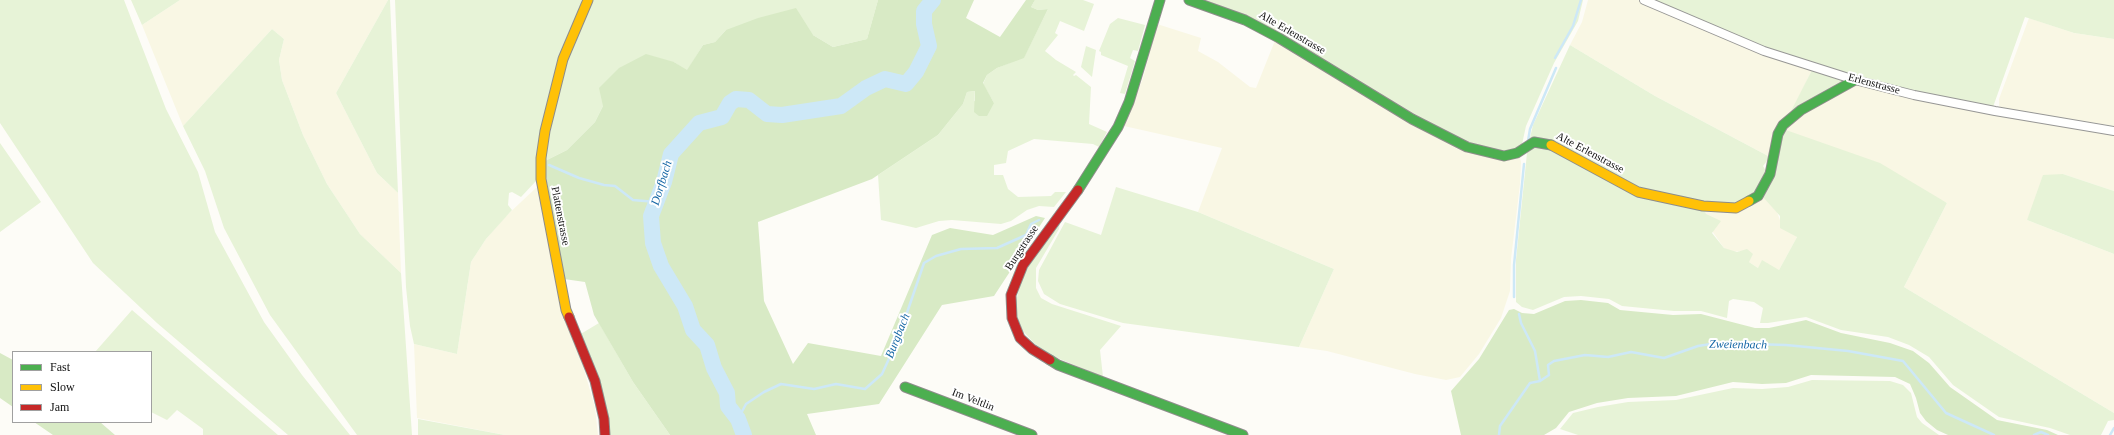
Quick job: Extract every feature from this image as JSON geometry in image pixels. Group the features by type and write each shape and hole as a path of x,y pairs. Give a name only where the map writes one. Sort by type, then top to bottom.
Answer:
{"street":[{"name":"Plattenstrasse","path":"588,0 563,59 545,131 541,158 541,179 566,310 595,381 604,419 605,435"},
{"name":"Burgstrasse","path":"1160,0 1134,88 1118,127 1077,191 1023,265 1011,295 1012,318 1020,338 1032,349 1058,365 1243,435"},
{"name":"Alte Erlenstrasse","path":"1189,0 1204,4 1245,20 1274,35 1412,119 1467,146 1494,155 1504,156 1517,153 1534,142 1547,143 1638,192 1703,206 1736,208 1758,196 1770,174 1776,140 1783,125 1801,110 1855,80"},
{"name":"Erlenstrasse","path":"1644,0 1764,51 1855,80 1995,111 2114,131"},
{"name":"Im Veltlin","path":"905,387 1032,435"}],"shaded area":[{"path":"180,0 388,0 336,93 377,173 398,193 401,273 360,234 327,184 303,135 282,80 279,60 284,39 272,29 183,126 142,25"},
{"path":"1588,0 1638,0 1678,18 1812,70 1770,157 1655,96 1570,45 1582,22"},
{"path":"2029,18 2074,33 2114,39 2114,126 2001,108 1999,106 1999,99"},
{"path":"1157,24 1201,38 1198,51 1218,62 1250,87 1256,88 1276,38 1519,154 1521,162 1520,184 1511,259 1510,291 1501,318 1479,354 1460,377 1446,380 1415,374 1327,351 1299,347 1334,269 1198,212 1222,148 1124,126 1143,78"},
{"path":"1856,84 2114,133 2114,191 2063,174 2027,220 2114,254 2114,413 1904,287 1947,203 1783,129 1789,122"},
{"path":"538,186 565,321 583,366 595,408 598,435 505,435 417,418 414,344 457,354 471,262 486,239 504,218"},
{"path":"1764,197 1777,212 1781,223 1797,237 1779,270 1758,268 1749,262 1744,251 1730,252 1724,248 1703,218 1703,208"}],"green space":[{"path":"0,0 124,0 166,109 198,172 215,232 264,322 302,375 350,435 288,435 157,323 93,263 0,123"},
{"path":"131,0 180,0 142,25"},
{"path":"388,0 390,0 398,193 377,173 336,93"},
{"path":"395,0 582,0 536,181 521,197 512,192 509,193 508,205 512,210 486,239 471,262 457,354 414,344 410,326 406,287"},
{"path":"591,0 878,0 867,39 833,47 813,35 726,30 715,42 703,45 687,71 674,62 603,106 595,122 567,150 545,161 548,141 566,63"},
{"path":"878,0 974,0 966,18 1000,37 1026,0 1035,0 1031,7 1038,10 1048,9 1024,58 997,68 987,75 983,83 994,103 987,116 979,116 974,112 975,91 967,92 963,104 938,135 872,179 758,222 764,301 793,364 808,343 881,356 932,235 950,228 993,235 1036,216 1045,218 994,296 942,305 879,404 807,414 816,435 670,435 633,382 594,315 585,282 564,279 546,177 545,161 567,150 595,122 603,106 599,88 619,68 646,54 674,62 687,70 703,45 715,42 726,30 758,18 796,8 813,35 833,47 867,39"},
{"path":"1035,0 1083,0 1094,4 1084,31 1060,21 1055,33 1058,35 1045,51 1056,60 1076,72 1073,75 1074,76 1076,75 1091,87 1089,124 1107,132 1099,147 1093,144 1034,139 1008,151 1006,163 994,165 994,175 1003,175 1008,189 1018,197 1051,196 1055,192 1066,192 1054,207 1039,206 1027,210 1011,221 1001,224 952,220 939,221 916,228 881,220 878,175 938,135 963,104 967,92 975,91 974,101 994,103 983,84 987,75 997,68 1024,57 1048,9 1038,10 1031,7"},
{"path":"1203,0 1583,0 1578,21 1554,63 1526,126 1521,149 1511,154 1466,144"},
{"path":"1651,0 2114,0 2114,39 2074,33 2025,17 1993,107 1919,92 1814,64 1766,48"},
{"path":"1118,18 1145,25 1138,51 1133,50 1130,58 1135,61 1125,94 1120,93 1128,66 1101,55 1101,52 1099,51 1110,24"},
{"path":"272,29 284,39 279,60 282,80 303,135 327,184 360,234 401,273 412,435 357,435 270,315 224,228 205,171 183,126"},
{"path":"1570,45 1655,96 1770,157 1763,166 1767,173 1759,190 1729,206 1638,190 1548,141 1529,142 1533,125"},
{"path":"1086,46 1096,50 1092,77 1081,67"},
{"path":"1812,70 1843,79 1843,85 1788,117"},
{"path":"1783,129 1880,163 1947,203 1904,287 2114,413 2114,420 2108,421 2101,435 2070,435 2050,428 1999,417 1953,385 1929,357 1909,345 1888,337 1841,330 1806,317 1760,323 1763,308 1754,302 1733,299 1729,301 1727,318 1701,311 1674,311 1622,306 1609,299 1581,296 1564,297 1533,310 1522,307 1516,302 1516,260 1527,153 1529,149 1546,144 1627,188 1703,208 1706,214 1721,221 1712,233 1724,248 1737,252 1747,249 1753,254 1749,262 1758,268 1762,260 1779,270 1797,237 1780,228 1780,216 1763,197"},
{"path":"0,143 41,202 0,232"},
{"path":"2063,174 2114,191 2114,254 2027,220 2043,175"},
{"path":"1116,187 1198,212 1334,269 1299,347 1123,323 1060,304 1044,294 1038,281 1039,270 1065,222 1101,235"},
{"path":"1060,221 1059,229 1036,268 1036,288 1041,298 1052,304 1121,326 1100,350 1103,377 1050,355 1034,343 1023,331 1017,317 1015,305 1022,278 1031,262"},
{"path":"1581,300 1608,303 1620,310 1673,315 1701,314 1755,328 1769,328 1806,320 1841,333 1890,343 1913,351 1929,363 1950,387 1997,420 2047,430 2058,435 1948,435 1937,430 1926,421 1920,413 1910,384 1895,377 1811,375 1786,383 1762,384 1733,382 1676,396 1628,398 1597,403 1569,412 1556,428 1544,435 1461,435 1451,391 1479,359 1509,310 1514,309 1522,313 1534,314 1565,301"},
{"path":"132,310 278,435 203,435 203,429 177,410 167,420 152,412 152,351 96,351"},
{"path":"599,323 633,382 670,435 608,435 579,335"},
{"path":"0,353 12,359 12,406 0,398"},
{"path":"1812,380 1890,381 1903,385 1911,393 1917,417 1922,423 1939,435 1578,435 1560,429 1573,413 1598,407 1628,402 1676,400 1733,388 1762,389 1788,387"},
{"path":"418,419 505,435 418,435"},
{"path":"35,423 101,423 115,435 53,435"}],"waterway":[{"name":"Dorfbach","path":"744,435 738,419 728,406 727,393 714,368 707,345 693,330 685,306 661,266 653,243 651,216 664,182 671,154 699,123 722,117 730,103 736,99 749,100 767,114 782,115 841,106 866,88 885,79 906,84 916,72 929,46 924,24 924,11 933,0"},
{"path":"1555,58 1573,26 1581,0"},
{"path":"1528,141 1530,129 1556,68"},
{"path":"1514,297 1514,265 1524,164"},
{"path":"549,165 579,178 604,185 615,186 633,200 656,202"},
{"name":"Burgbach","path":"738,419 746,404 764,392 781,384 814,389 836,384 865,389 882,374 898,339 924,263 936,256 961,249 997,248 1026,235 1031,224 1039,220"},
{"path":"1519,314 1521,323 1535,351 1540,381"},
{"name":"Zweienbach","path":"1499,435 1500,426 1530,383 1540,381 1549,375 1548,365 1554,361 1585,355 1608,357 1631,352 1664,358 1698,346 1717,343 1786,345 1848,351 1903,361 1946,413 1994,435"},
{"name":"Zweienbach","path":"2110,435 2114,428"},
{"name":"Zweienbach","path":"2034,435 2041,432 2048,435"}],"traffic: fast":[{"path":"1078,190 1118,127 1129,102 1160,0"},
{"path":"1189,0 1245,20 1279,38 1412,119 1467,147 1504,156 1517,153 1534,142 1551,145"},
{"path":"1749,201 1758,196 1770,174 1778,134 1783,125 1801,110 1855,80"},
{"path":"1050,360 1058,365 1243,435"},
{"path":"905,387 1032,435"}],"traffic: slow":[{"path":"569,317 566,310 541,179 541,158 545,131 563,59 588,0"},
{"path":"1551,145 1638,192 1703,206 1736,208 1749,201"}],"traffic: jam":[{"path":"1050,360 1032,349 1020,338 1012,318 1011,295 1023,265 1078,190"},
{"path":"569,317 595,381 604,419 605,435"}]}
